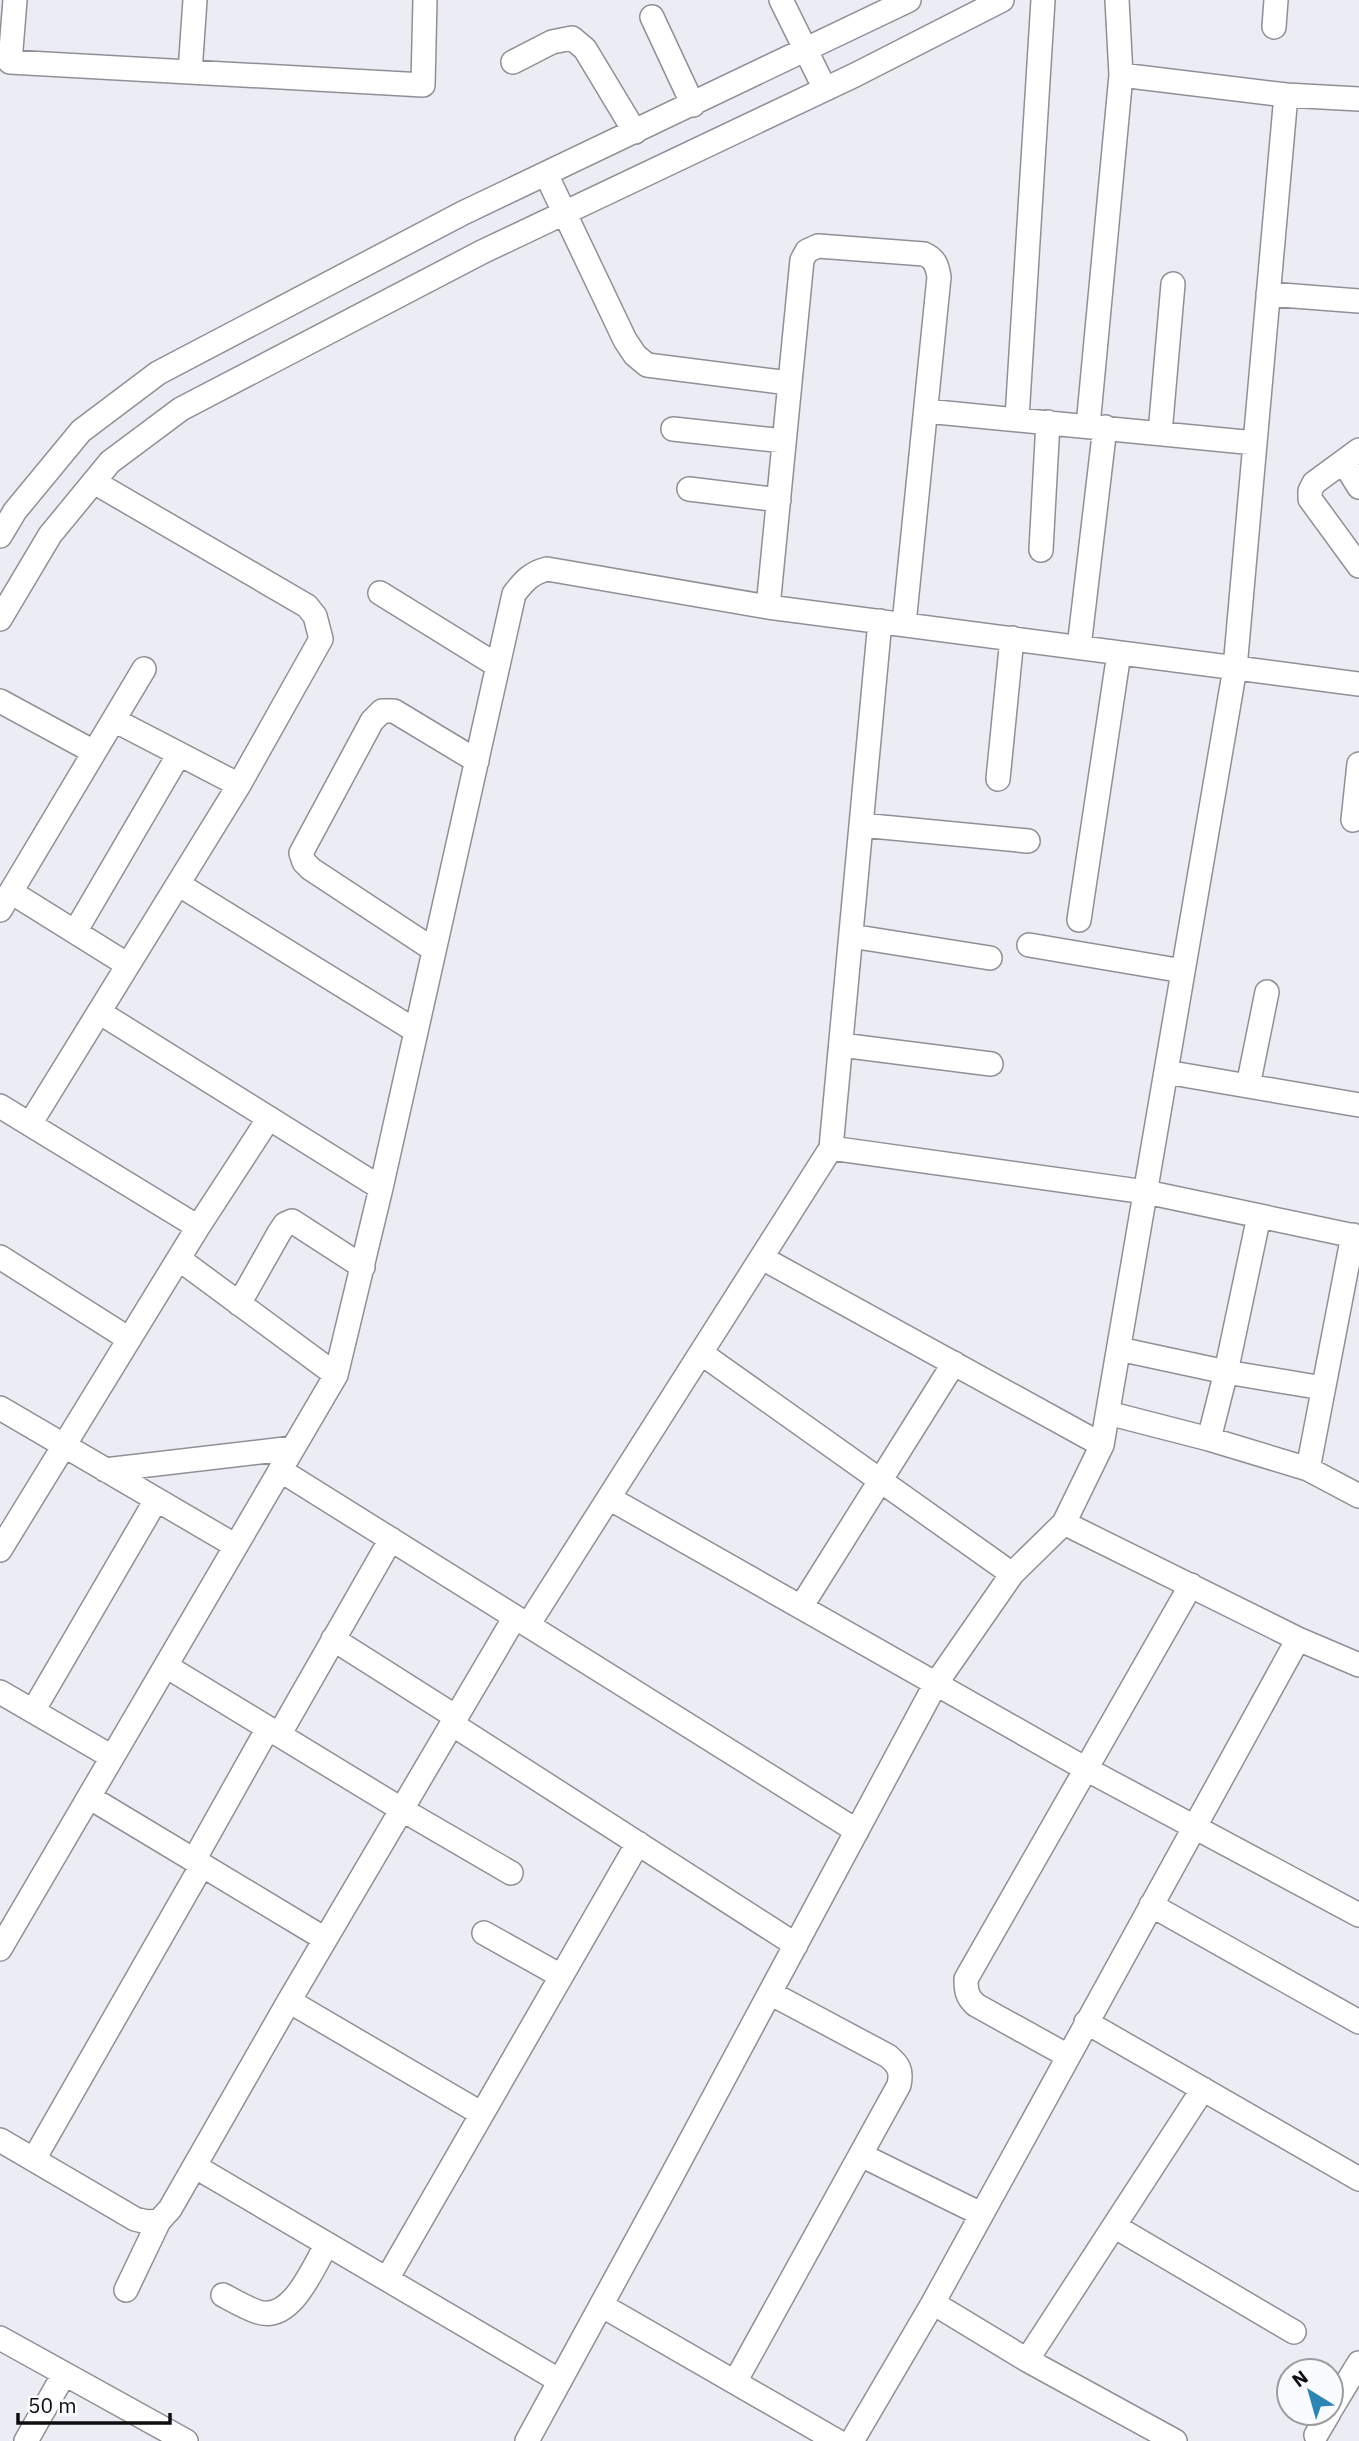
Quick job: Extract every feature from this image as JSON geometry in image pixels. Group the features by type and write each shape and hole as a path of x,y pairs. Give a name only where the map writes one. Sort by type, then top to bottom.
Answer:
{"street":[{"path":"190,72 195,0"},
{"path":"10,8 10,62 423,85 425,0"},
{"path":"781,0 825,89"},
{"path":"0,536 15,510 81,431 158,373 463,213 909,0"},
{"path":"0,620 50,535 110,462 181,409 482,252 825,89 1002,0"},
{"path":"1017,418 1043,0"},
{"path":"1079,647 1121,75 1117,0"},
{"path":"1274,27 1276,0"},
{"path":"652,17 692,105"},
{"path":"513,62 552,42 572,38 584,49 635,132"},
{"path":"1121,75 1286,94 1359,99"},
{"path":"527,2441 935,1685 1012,1574 1064,1523 1102,1445 1235,668 1286,94"},
{"path":"546,174 625,340 635,355 647,365 789,383"},
{"path":"768,607 802,260 807,251 818,246 925,254 932,257 937,265 939,277 904,624"},
{"path":"1160,433 1173,284"},
{"path":"1268,293 1359,301"},
{"path":"926,411 1255,443"},
{"path":"1041,550 1048,422"},
{"path":"673,429 784,441"},
{"path":"1359,487 1351,456 1314,483 1310,491 1311,499 1359,566"},
{"path":"30,1124 239,785 321,639 315,616 307,606 94,482"},
{"path":"689,489 779,500"},
{"path":"0,1949 336,1376 381,1188 514,594 523,581 534,572 547,569 768,607 1359,684"},
{"path":"380,593 498,666"},
{"path":"126,2290 159,2221 170,2209 196,2167 289,2001 454,1720 609,1498 831,1148 880,621"},
{"path":"998,779 1012,638"},
{"path":"1079,920 1119,653"},
{"path":"128,965 75,932 5,901 144,669"},
{"path":"0,701 94,752"},
{"path":"434,950 311,869 304,862 301,853 372,721 382,711 394,711 477,761"},
{"path":"114,720 239,785"},
{"path":"75,932 179,754"},
{"path":"1353,820 1359,764"},
{"path":"861,825 1028,841"},
{"path":"178,884 416,1031"},
{"path":"851,936 990,958"},
{"path":"1029,945 1183,971"},
{"path":"1248,1086 1268,992"},
{"path":"99,1012 381,1188"},
{"path":"841,1045 992,1065"},
{"path":"1166,1072 1359,1105"},
{"path":"0,1106 198,1227"},
{"path":"0,1550 178,1259 269,1118"},
{"path":"831,1148 1146,1192 1356,1236 1308,1469"},
{"path":"1209,1439 1259,1216"},
{"path":"239,1304 279,1233 285,1224 292,1221 363,1267"},
{"path":"0,1257 129,1339"},
{"path":"762,1258 1102,1445"},
{"path":"178,1259 336,1376"},
{"path":"1119,1349 1226,1372 1323,1388"},
{"path":"701,1353 1012,1574"},
{"path":"801,1608 954,1363"},
{"path":"0,1408 236,1546"},
{"path":"1108,1413 1209,1439 1308,1469 1359,1496"},
{"path":"105,1470 293,1448"},
{"path":"280,1470 857,1831"},
{"path":"609,1498 1086,1769 1359,1915"},
{"path":"33,1711 156,1500"},
{"path":"1064,1523 1298,1639 1359,1665"},
{"path":"34,2159 198,1863 391,1539"},
{"path":"1068,2056 976,2005 969,1999 966,1979 1191,1585"},
{"path":"333,1639 796,1945"},
{"path":"852,2441 933,2302 1298,1639"},
{"path":"166,1666 401,1810 511,1873"},
{"path":"0,1692 112,1757"},
{"path":"89,1797 325,1939"},
{"path":"387,2278 638,1843"},
{"path":"1151,1905 1359,2022"},
{"path":"484,1933 561,1976"},
{"path":"735,2382 899,2085 902,2074 896,2062 888,2056 770,1993"},
{"path":"289,2001 482,2114"},
{"path":"1086,2022 1359,2179"},
{"path":"1027,2360 1202,2089"},
{"path":"0,2140 135,2219 159,2221"},
{"path":"861,2155 981,2214"},
{"path":"196,2167 560,2381"},
{"path":"1114,2226 1294,2332"},
{"path":"223,2295 259,2312 269,2314 281,2311 298,2294 327,2244"},
{"path":"933,2302 1027,2360 1175,2441"},
{"path":"601,2305 837,2441"},
{"path":"0,2339 186,2441"},
{"path":"1345,2386 1359,2363"},
{"path":"26,2441 64,2374"},
{"path":"1316,2435 1321,2427"}]}
